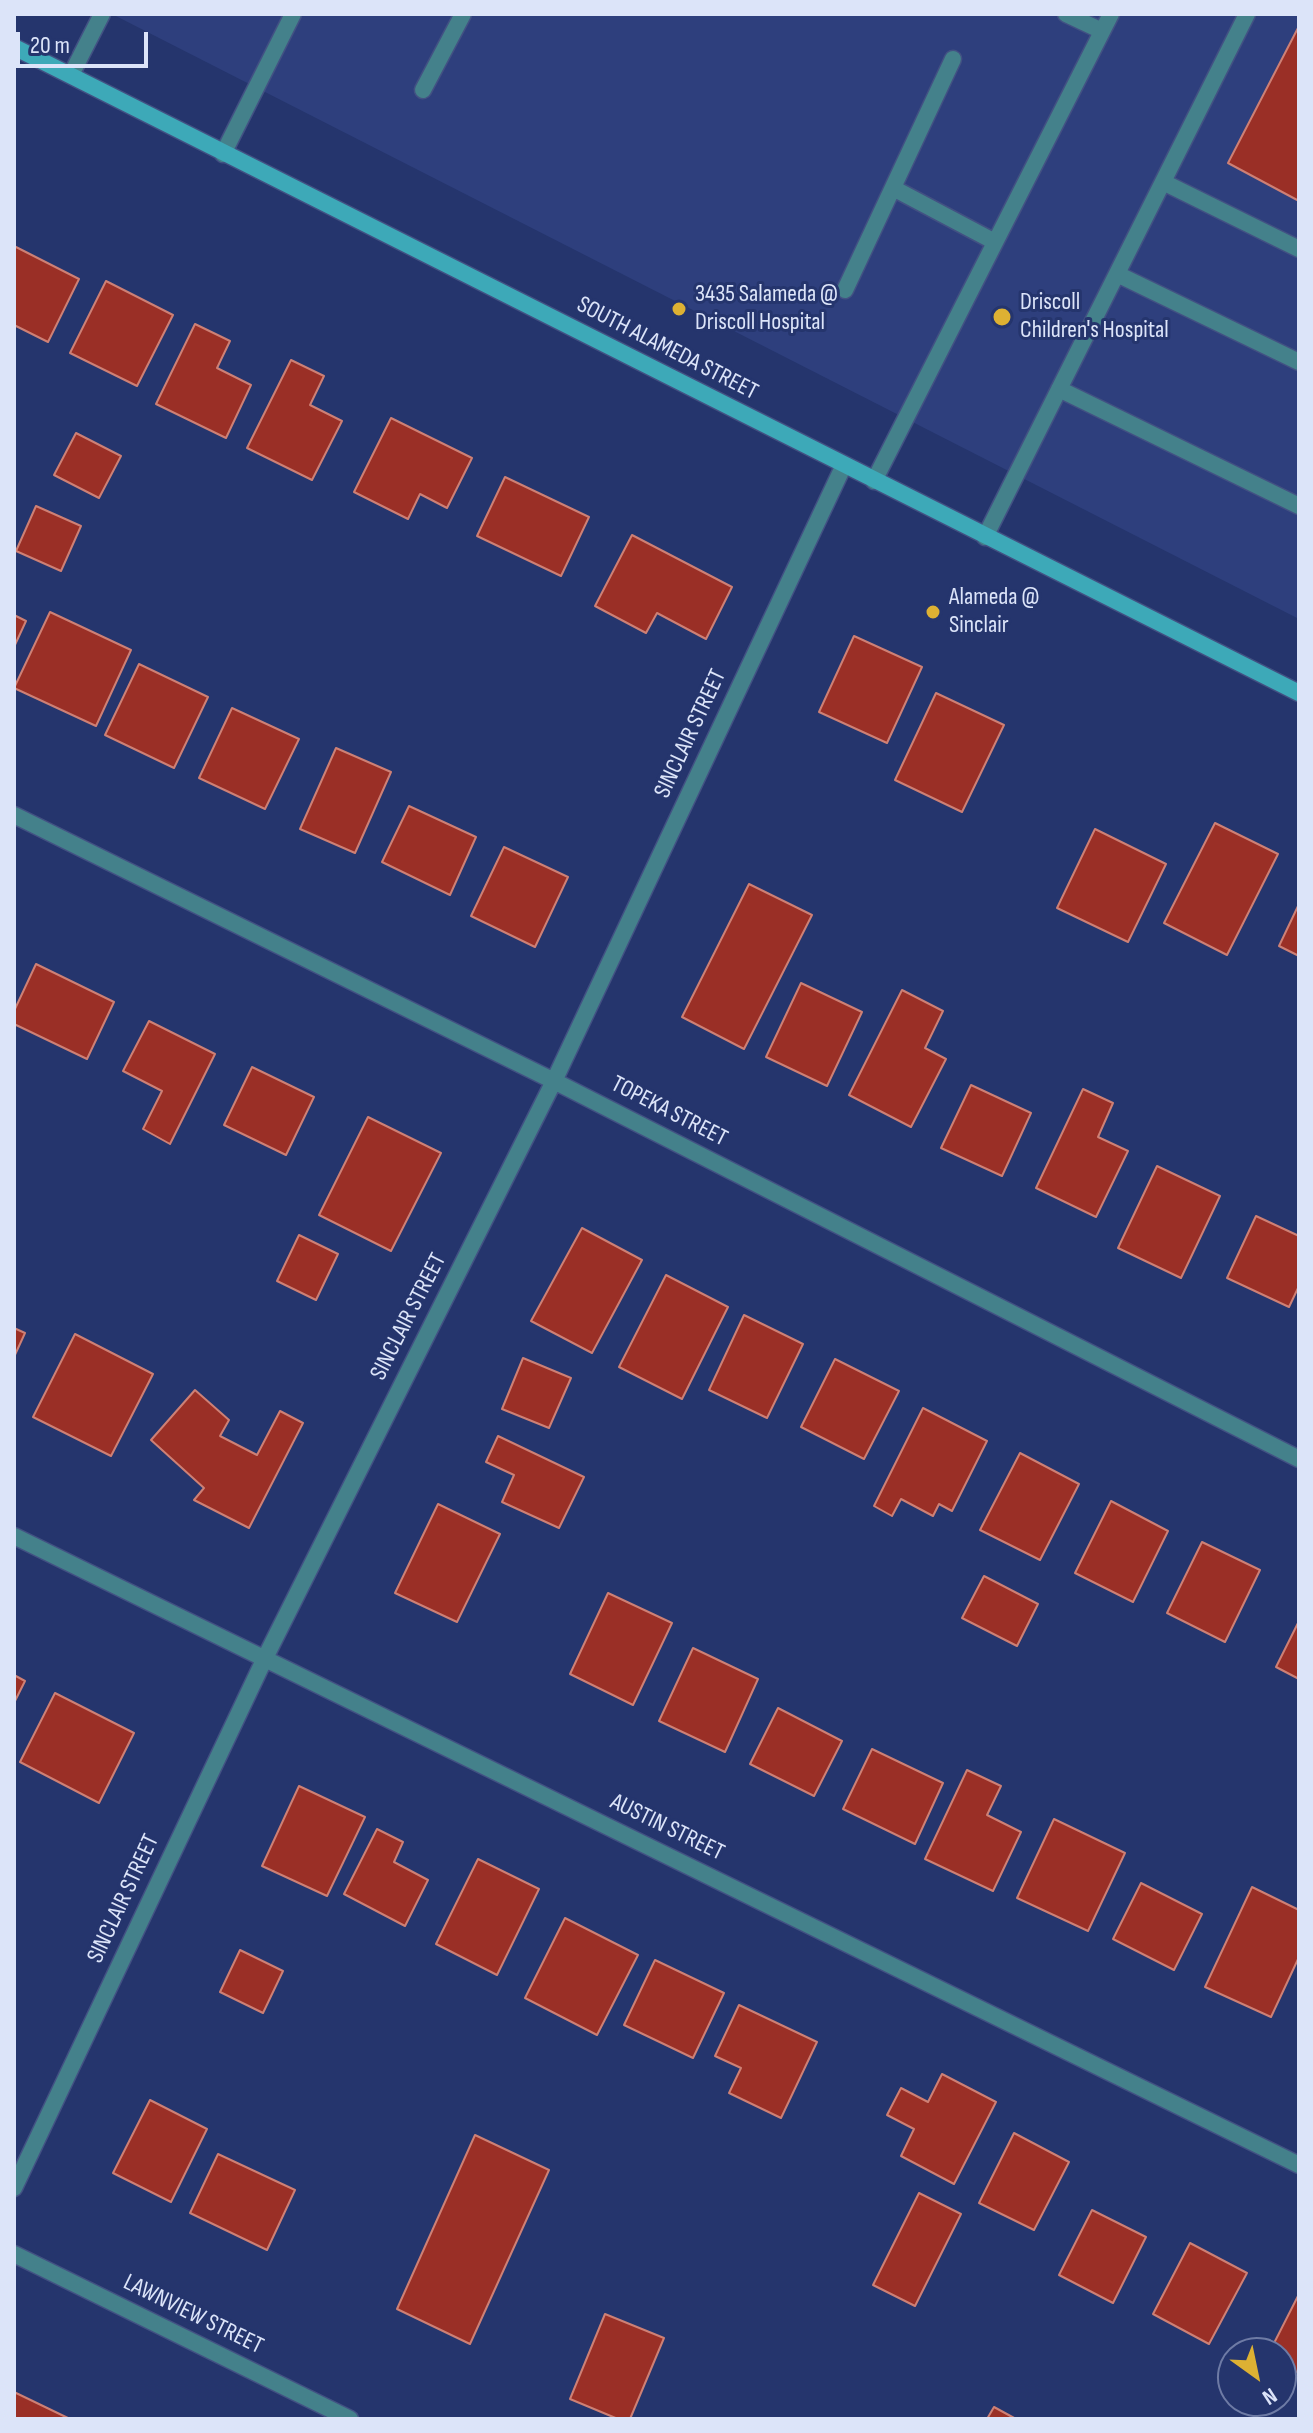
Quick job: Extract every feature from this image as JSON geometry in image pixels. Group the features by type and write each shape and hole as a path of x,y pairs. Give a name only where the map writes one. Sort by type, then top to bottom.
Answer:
{"main road":[{"name":"SOUTH ALAMEDA STREET","path":"14,47 1299,693"}],"street":[{"path":"71,75 102,14"},
{"path":"223,154 293,14"},
{"path":"423,90 463,14"},
{"path":"1066,14 1102,31"},
{"path":"874,481 1111,14"},
{"path":"985,537 1247,14"},
{"path":"845,290 953,59"},
{"path":"1163,182 1299,249"},
{"path":"893,188 995,242"},
{"path":"1117,274 1299,362"},
{"path":"1059,389 1299,506"},
{"name":"SINCLAIR STREET","path":"14,2188 265,1658 554,1081 844,465"},
{"name":"TOPEKA STREET","path":"14,815 554,1081 1299,1459"},
{"name":"AUSTIN STREET","path":"14,1536 1299,2165"},
{"name":"LAWNVIEW STREET","path":"14,2254 350,2419"}],"shaded area":[{"name":"Driscoll Children's Hospital","path":"112,14 1299,14 1299,619"}],"building":[{"path":"1299,26 1299,201 1228,163"},
{"path":"14,246 79,279 48,342 14,325"},
{"path":"106,281 173,315 137,386 70,353"},
{"path":"195,324 230,341 217,368 251,385 226,438 156,404"},
{"path":"291,360 324,376 310,405 342,421 312,480 247,448"},
{"path":"391,418 472,458 447,508 420,494 408,519 354,492"},
{"path":"76,433 121,456 99,498 54,475"},
{"path":"505,477 589,517 561,576 477,536"},
{"path":"36,506 81,526 61,571 16,551"},
{"path":"632,535 732,587 706,639 657,613 646,633 595,606"},
{"path":"50,612 131,650 96,726 14,688"},
{"path":"14,615 26,621 14,647"},
{"path":"854,636 922,667 887,743 819,712"},
{"path":"139,664 208,697 174,768 105,735"},
{"path":"936,693 1004,725 962,812 895,780"},
{"path":"232,708 299,739 265,809 199,778"},
{"path":"336,748 391,772 355,853 300,829"},
{"path":"409,806 476,837 450,895 382,862"},
{"path":"1215,823 1278,854 1227,955 1164,923"},
{"path":"1095,829 1166,864 1128,942 1057,908"},
{"path":"504,847 568,877 535,947 471,916"},
{"path":"749,884 812,915 744,1049 682,1017"},
{"path":"1299,904 1299,956 1279,946"},
{"path":"36,964 114,1002 87,1059 14,1024 14,1011"},
{"path":"801,983 862,1012 827,1086 766,1057"},
{"path":"902,990 943,1011 925,1048 946,1059 911,1127 849,1095"},
{"path":"149,1021 215,1054 170,1144 143,1129 162,1091 123,1071"},
{"path":"252,1067 314,1097 286,1155 224,1125"},
{"path":"971,1085 1031,1113 1002,1176 941,1148"},
{"path":"1083,1089 1113,1103 1098,1137 1128,1151 1096,1217 1036,1188"},
{"path":"368,1117 441,1153 391,1251 319,1215"},
{"path":"1157,1166 1220,1196 1181,1278 1118,1248"},
{"path":"1256,1216 1299,1236 1299,1286 1289,1307 1227,1278"},
{"path":"582,1228 642,1260 592,1353 531,1321"},
{"path":"299,1235 338,1254 316,1300 277,1281"},
{"path":"666,1275 728,1307 682,1399 619,1367"},
{"path":"744,1315 803,1344 767,1418 709,1390"},
{"path":"14,1328 25,1333 14,1357"},
{"path":"75,1334 153,1374 111,1456 33,1417"},
{"path":"523,1358 571,1378 549,1428 502,1409"},
{"path":"835,1359 899,1391 864,1459 801,1427"},
{"path":"195,1390 229,1420 220,1436 257,1455 280,1411 303,1423 249,1528 194,1500 204,1488 151,1440"},
{"path":"923,1408 987,1441 952,1511 939,1504 933,1516 901,1499 892,1516 874,1506"},
{"path":"498,1436 584,1477 559,1528 502,1502 514,1475 486,1462"},
{"path":"1020,1453 1079,1484 1040,1560 980,1530"},
{"path":"1111,1501 1168,1531 1133,1602 1075,1573"},
{"path":"438,1504 500,1534 457,1622 395,1593"},
{"path":"1202,1542 1260,1570 1225,1642 1167,1613"},
{"path":"984,1576 1038,1604 1017,1646 962,1618"},
{"path":"608,1593 672,1623 633,1705 570,1674"},
{"path":"1299,1621 1299,1679 1276,1667"},
{"path":"693,1648 758,1679 725,1752 659,1721"},
{"path":"14,1675 25,1681 14,1703"},
{"path":"55,1693 134,1733 99,1803 20,1762"},
{"path":"778,1708 842,1741 814,1796 750,1764"},
{"path":"872,1749 943,1783 915,1844 843,1809"},
{"path":"967,1770 1001,1786 987,1815 1021,1832 993,1891 925,1859"},
{"path":"299,1786 365,1817 327,1896 262,1866"},
{"path":"1054,1819 1125,1853 1088,1931 1017,1898"},
{"path":"377,1829 403,1842 394,1862 428,1880 405,1926 344,1894"},
{"path":"478,1859 539,1889 497,1975 436,1944"},
{"path":"1141,1883 1202,1914 1174,1970 1113,1939"},
{"path":"1252,1887 1299,1910 1299,1957 1271,2017 1205,1987"},
{"path":"565,1918 638,1955 597,2035 525,1998"},
{"path":"240,1950 283,1971 263,2013 220,1992"},
{"path":"655,1960 724,1993 693,2058 624,2025"},
{"path":"739,2005 817,2042 781,2118 729,2093 741,2068 715,2056"},
{"path":"942,2074 996,2102 954,2184 901,2156 914,2129 887,2115 901,2088 928,2102"},
{"path":"150,2100 207,2129 171,2202 113,2173"},
{"path":"1014,2133 1069,2162 1034,2230 979,2203"},
{"path":"475,2135 549,2170 470,2344 397,2309"},
{"path":"218,2154 295,2190 267,2250 190,2213"},
{"path":"919,2193 961,2214 915,2306 873,2285"},
{"path":"1092,2210 1146,2237 1113,2303 1059,2275"},
{"path":"1190,2243 1247,2273 1209,2344 1153,2314"},
{"path":"1299,2294 1299,2373 1297,2337 1277,2337"},
{"path":"605,2314 664,2338 630,2419 618,2419 570,2399"},
{"path":"14,2392 70,2419 14,2419"},
{"path":"994,2407 1016,2419 987,2419"}],"place":[{"name":"3435 Salameda @ Driscoll Hospital","path":"679,309"},
{"name":"Driscoll Children's Hospital","path":"1002,317"},
{"name":"Alameda @ Sinclair","path":"933,612"}]}
